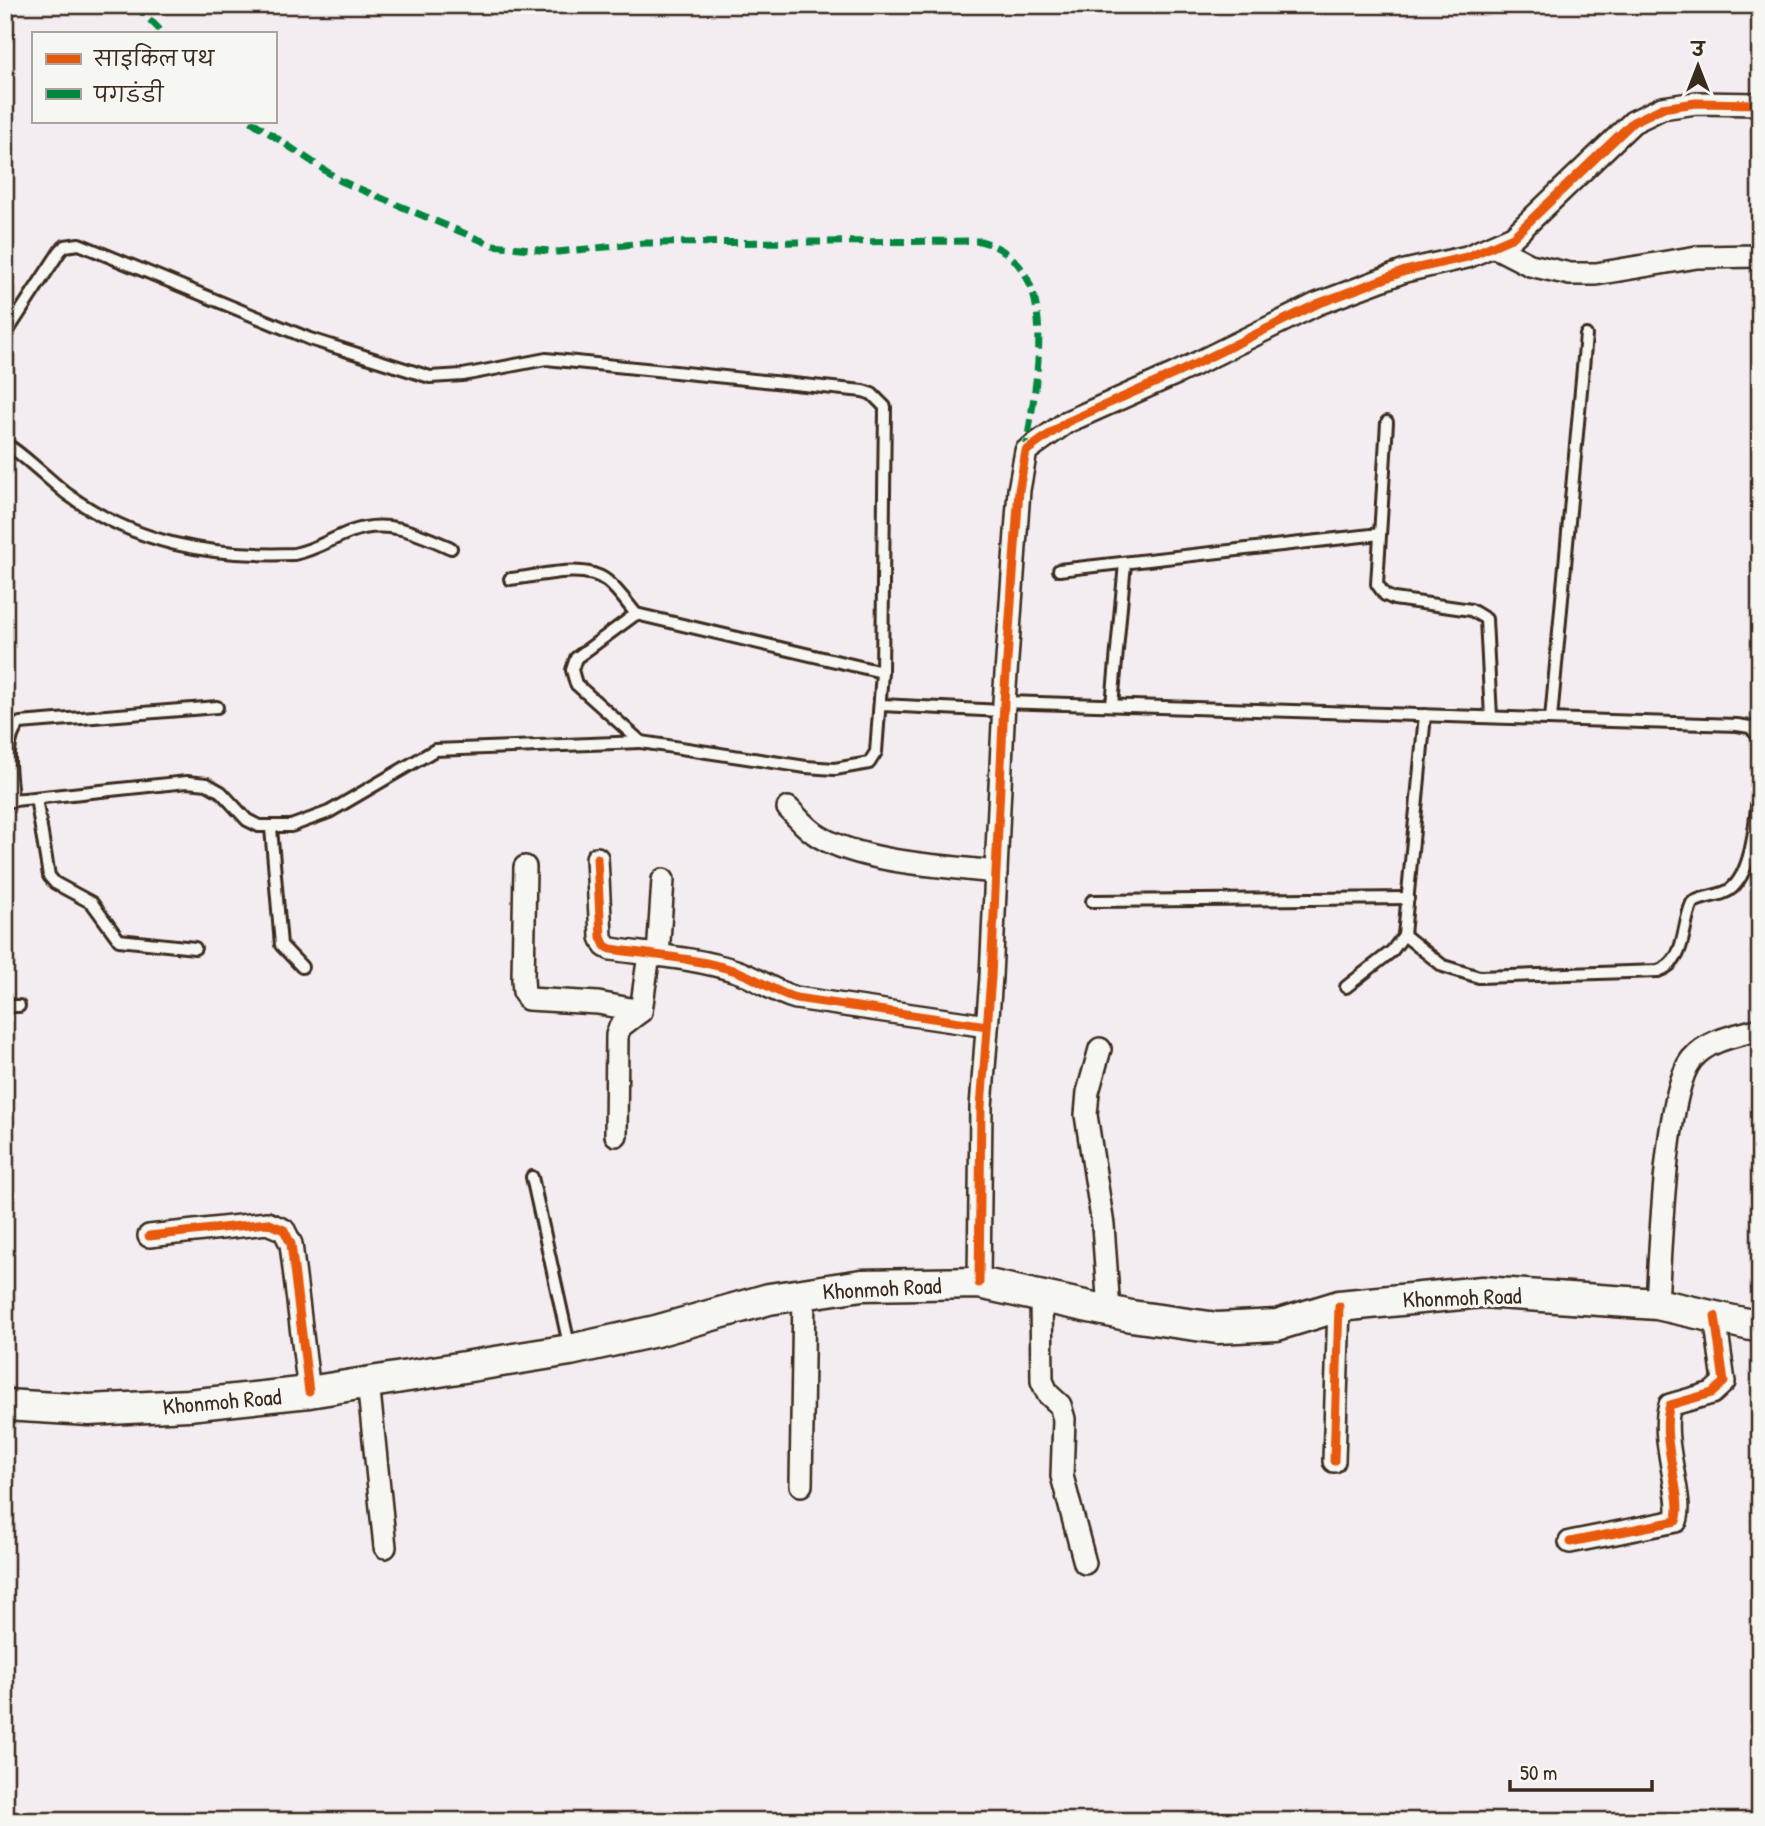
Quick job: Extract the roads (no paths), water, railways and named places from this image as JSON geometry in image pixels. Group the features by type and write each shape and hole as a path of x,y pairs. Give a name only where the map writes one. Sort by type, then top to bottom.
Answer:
{"main road":[{"name":"Khonmoh Road","path":"5,1405 89,1410 188,1405 309,1392 570,1350 804,1293 862,1285 979,1283 1108,1311 1217,1328 1277,1325 1339,1306 1482,1292 1657,1304 1760,1327"}],"street":[{"path":"979,1283 981,1107 996,872 1003,706 1019,490 1026,451 1067,422 1177,373 1317,304 1405,271 1467,257 1513,237 1633,122 1662,108 1696,103 1760,104"},
{"path":"1493,246 1530,265 1570,274 1596,274 1697,257 1760,256"},
{"path":"788,807 820,837 837,844 907,862 996,872"},
{"path":"597,858 601,937 605,946 720,966 741,972 775,992 796,998 987,1026"},
{"path":"524,867 523,992 528,999 598,1003 641,1011"},
{"path":"616,1135 617,1035 620,1027 641,1011 653,955 663,880"},
{"path":"1657,1304 1665,1184 1679,1082 1691,1060 1709,1044 1760,1028"},
{"path":"1100,1049 1088,1092 1086,1115 1102,1214 1108,1311"},
{"path":"149,1236 267,1223 284,1230 291,1244 309,1392"},
{"path":"801,1485 804,1293"},
{"path":"1041,1297 1042,1381 1048,1394 1060,1405 1064,1419 1062,1476 1085,1563"},
{"path":"1334,1461 1339,1306"},
{"path":"1570,1542 1676,1521 1679,1513 1671,1470 1667,1414 1670,1405 1712,1393 1724,1382 1715,1316"},
{"path":"368,1381 385,1547"}],"lane":[{"path":"5,335 60,251 65,246 79,244 310,340 430,377 463,375 545,359 872,394 882,400 886,413 881,705 876,751 869,762 857,767 806,767 640,742 435,750 329,812 307,822 271,828 247,820 221,792 207,784 187,782 9,801 9,743 11,732 20,723 217,707"},
{"path":"1551,719 1586,335"},
{"path":"1387,422 1377,584 1385,596 1471,610 1486,619 1491,717"},
{"path":"5,444 89,510 135,533 171,545 294,554 311,551 351,531 382,525 415,533 451,548"},
{"path":"1059,570 1380,534"},
{"path":"1112,705 1125,563"},
{"path":"510,579 582,572 595,574 606,580 636,614 882,672"},
{"path":"636,614 576,658 572,670 576,684 640,742"},
{"path":"881,705 1112,705 1737,725 1750,727 1760,738"},
{"path":"1346,988 1392,951 1404,935 1425,715"},
{"path":"1404,935 1443,966 1479,977 1658,971 1669,968 1678,958 1692,904 1701,897 1730,890 1738,881 1752,842 1760,776"},
{"path":"36,798 46,867 55,883 92,902 120,940 195,948"},
{"path":"271,828 281,945 302,967"},
{"path":"1092,901 1408,898"},
{"path":"5,1006 19,1006"},
{"path":"532,1177 570,1350"}]}
